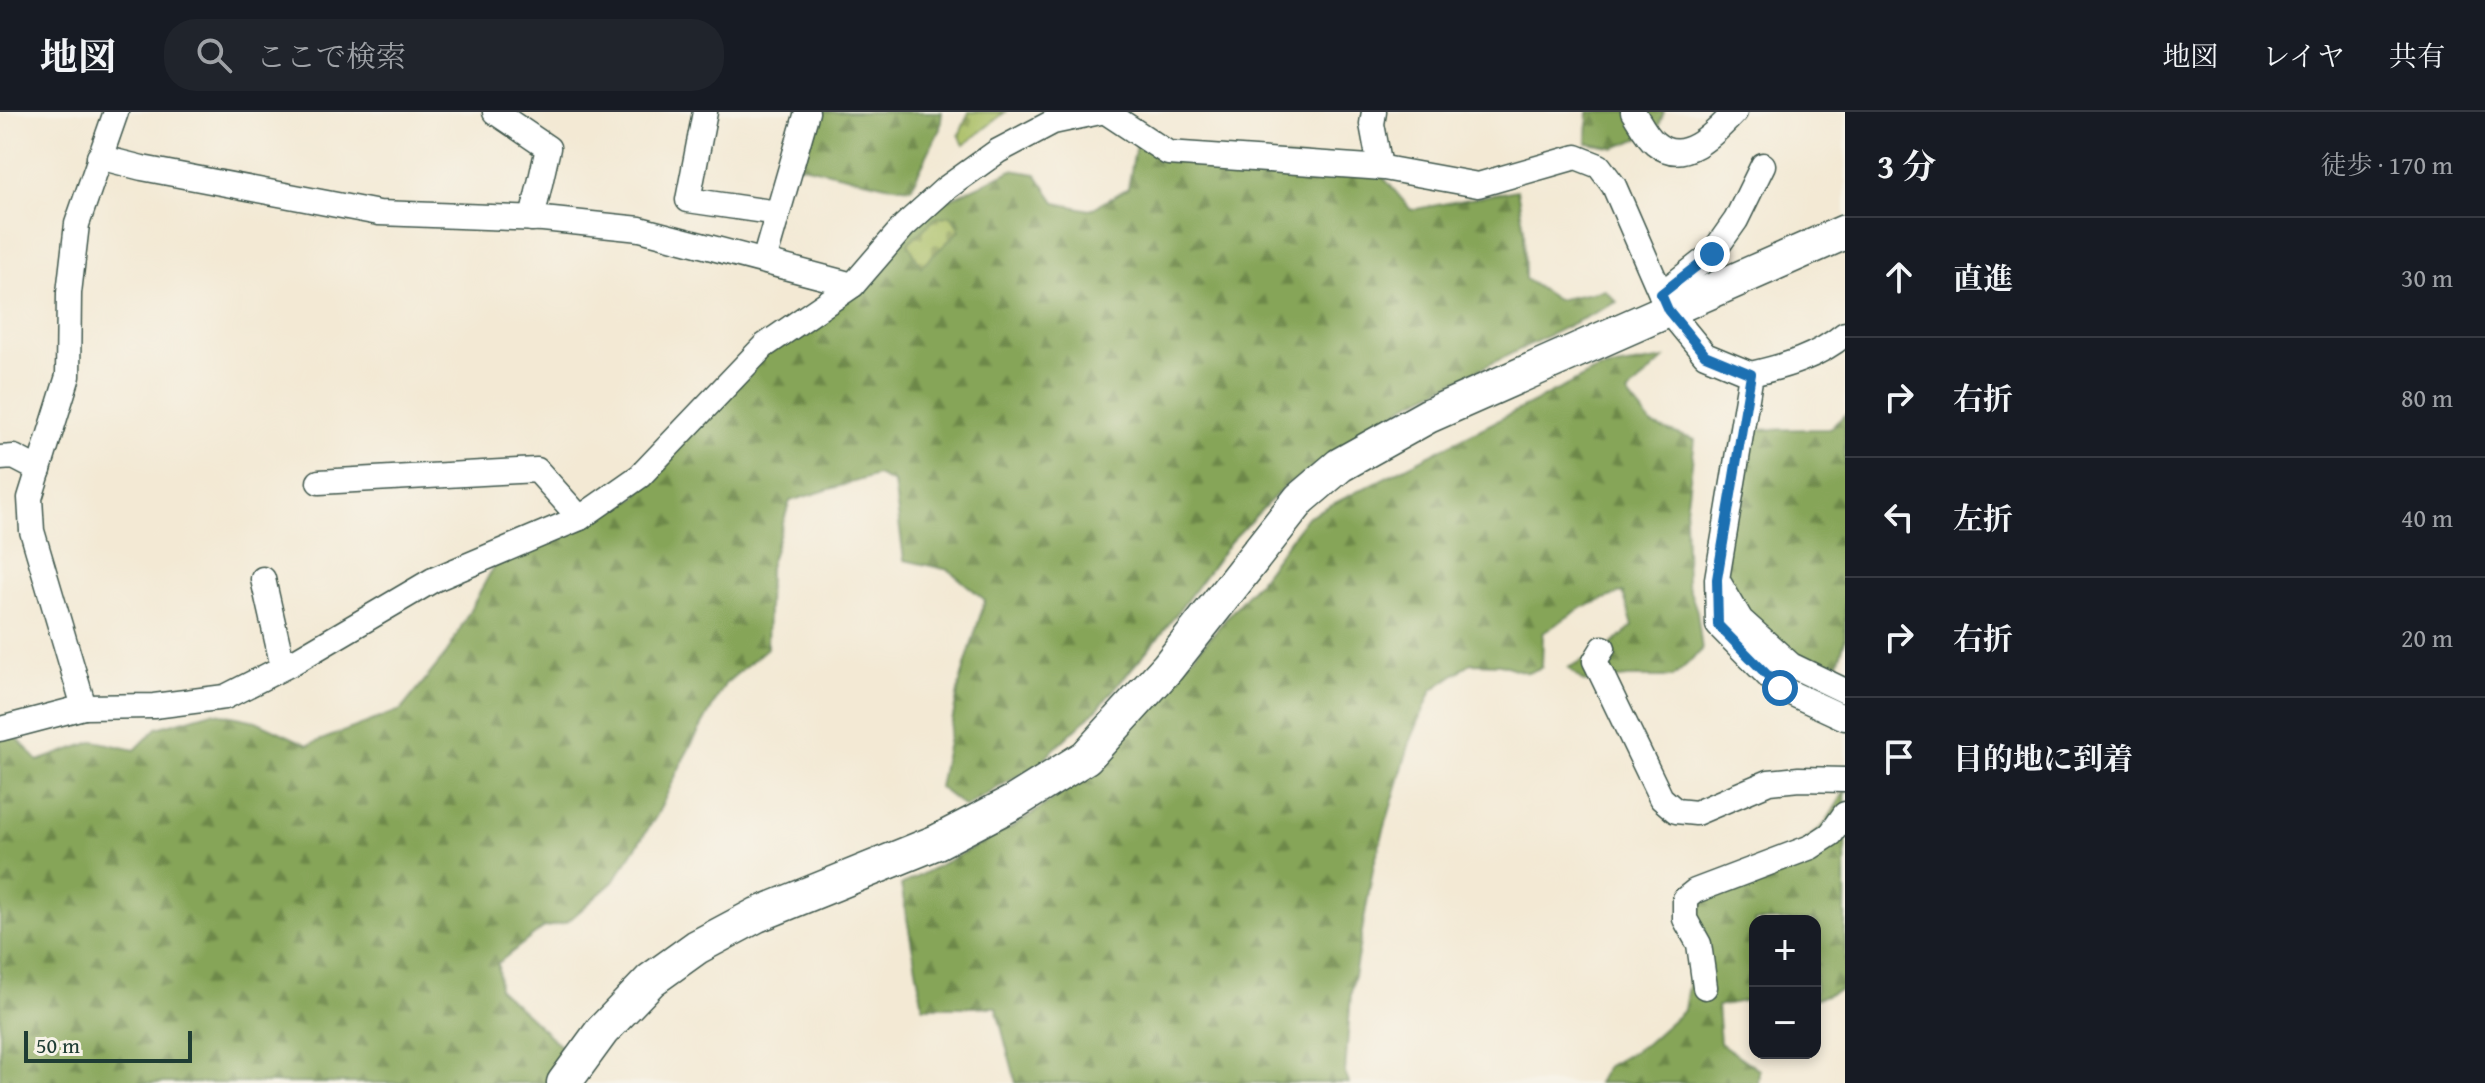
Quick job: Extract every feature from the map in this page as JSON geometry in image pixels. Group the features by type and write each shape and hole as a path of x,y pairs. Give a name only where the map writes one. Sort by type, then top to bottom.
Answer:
{"street":[{"path":"84,707 32,531 30,498 68,376 69,293 77,224 116,112"},
{"path":"495,112 548,148 532,219"},
{"path":"705,112 688,200 778,213"},
{"path":"764,261 807,112"},
{"path":"0,729 84,707 154,706 225,697 433,580 580,518 640,476 764,346 853,285 904,226 945,189 998,151 1053,122 1103,112 1168,153 1380,167 1478,185 1576,157 1599,166 1614,186 1664,302 1705,355 1751,374 1791,365 1827,349 1845,334"},
{"path":"1374,112 1372,124 1380,167"},
{"path":"1633,112 1656,144 1675,152 1695,148 1735,112"},
{"path":"99,157 379,213 532,219 640,229 853,285"},
{"path":"1664,302 1712,254 1736,220 1763,165"},
{"path":"564,1083 602,1031 651,980 697,947 757,915 937,842 1014,802 1086,757 1168,667 1300,499 1340,465 1428,416 1664,302 1845,232"},
{"path":"1751,374 1717,579 1718,625 1780,688 1845,718"},
{"path":"0,458 14,457 39,470"},
{"path":"319,482 537,470 580,518"},
{"path":"263,579 283,667"},
{"path":"1717,579 1741,620 1791,665 1845,691"},
{"path":"1603,648 1595,661 1661,798 1676,811 1696,813 1769,782 1845,780"},
{"path":"1705,987 1699,944 1685,919 1685,899 1695,891 1811,847 1831,834 1845,814"}],"green space":[{"path":"806,112 942,112 940,129 911,188 789,163"},
{"path":"969,112 1005,112 964,145 959,136"},
{"path":"1588,112 1664,112 1657,131 1615,148 1587,143"},
{"path":"1136,144 1373,165 1411,210 1517,190 1524,229 1525,279 1557,300 1605,290 1617,302 1406,405 1283,488 1231,541 1162,633 1098,708 1038,764 965,807 939,787 960,682 985,600 949,570 904,560 894,483 877,475 790,501 769,567 767,648 725,684 657,815 613,882 567,922 543,928 498,963 499,989 566,1051 545,1083 0,1083 0,723 38,761 95,741 135,750 157,728 212,712 256,721 308,745 401,710 447,653 495,564 635,498 710,399 932,207 1012,170 1036,174 1056,203 1090,210 1128,188"},
{"path":"951,215 960,230 921,267 908,243 936,218"},
{"path":"1664,359 1627,394 1652,425 1695,440 1685,517 1687,583 1697,611 1702,650 1673,677 1628,677 1584,682 1568,668 1610,646 1633,626 1623,592 1581,608 1543,633 1542,667 1528,673 1500,664 1471,663 1432,690 1410,742 1374,864 1351,993 1345,1073 1349,1083 1016,1083 996,1007 923,1007 901,885 1013,827 1094,771 1257,583 1307,517 1597,370"},
{"path":"1845,415 1845,639 1834,678 1745,632 1709,554 1716,490 1737,430 1829,429"},
{"path":"1845,791 1845,973 1840,990 1821,997 1821,915 1749,915 1749,1000 1717,1006 1720,1043 1759,1070 1758,1083 1597,1083 1606,1067 1646,1044 1684,1010 1693,956 1687,903 1772,868 1825,824"}],"route":[{"path":"1712,254 1661,294 1668,310 1705,355 1751,374 1717,579 1718,625 1780,688"}]}
